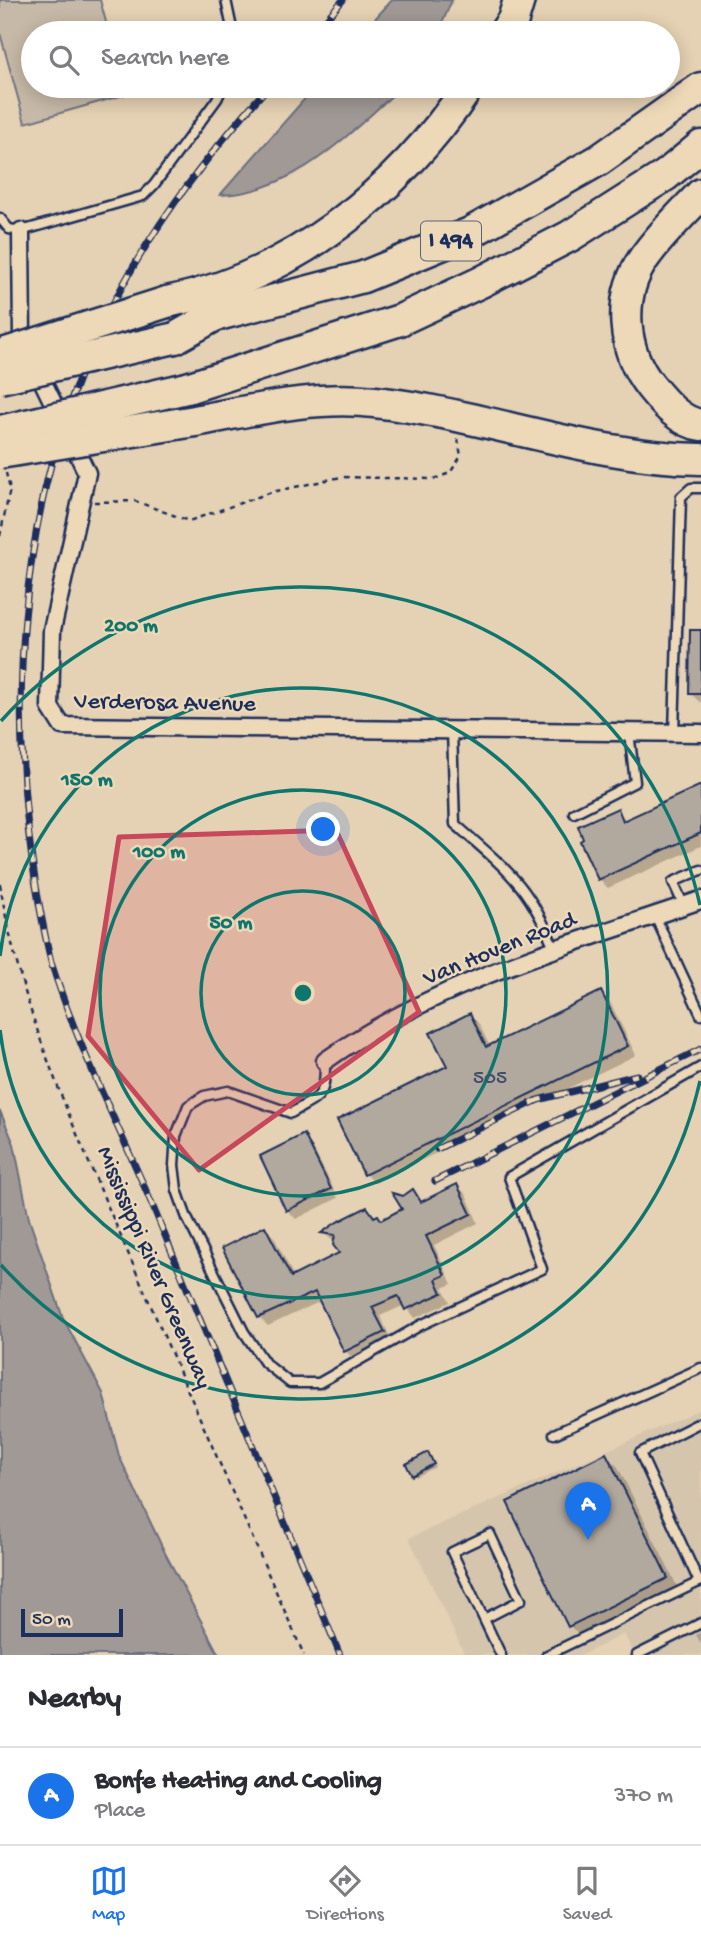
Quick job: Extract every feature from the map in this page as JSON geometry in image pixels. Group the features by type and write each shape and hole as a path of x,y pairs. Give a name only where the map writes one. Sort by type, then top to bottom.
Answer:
{"highway":[{"path":"512,21 519,0"},
{"name":"I 494","path":"0,378 175,338 214,316 363,277 470,233 599,160 701,88"},
{"path":"0,355 167,302 208,294 287,258 354,215 402,169 459,98"},
{"name":"I 494","path":"0,431 187,388 400,320 569,236 666,175 701,146"},
{"path":"701,194 643,259 625,312 629,342 642,376 664,403 691,424 701,425"},
{"path":"3,461 292,402 373,401 633,452 701,460"}],"street":[{"name":"Verderosa Avenue","path":"21,231 22,339 86,464 88,473 52,630 50,707 62,726 701,733"},
{"name":"Van Hoven Road","path":"326,1062 368,1031 495,972 701,900"}],"lane":[{"path":"226,0 230,21"},
{"path":"0,218 9,229 21,231 143,196 154,186 216,98"},
{"path":"674,733 681,497 691,488 701,488"},
{"path":"452,730 455,824 519,881 541,914 555,951"},
{"path":"574,813 635,782 629,732"},
{"path":"684,905 673,882 701,870"},
{"path":"655,916 701,1014"},
{"path":"326,1062 325,1086 321,1096 291,1113 228,1091 204,1096 188,1105 176,1136 174,1165 177,1190 187,1218 244,1332 265,1363 290,1383 318,1383 327,1379 421,1325 542,1269 509,1177 701,1067"},
{"path":"554,1434 701,1368"},
{"path":"547,1655 700,1581 640,1453 701,1422"},
{"path":"484,1619 522,1600 490,1534 452,1552 501,1655"},
{"path":"637,1655 701,1623"}],"path":[{"path":"83,504 135,501 188,521 272,492 341,477 434,479 450,472 461,456 459,440 453,433"},
{"path":"0,536 10,489 3,461"},
{"name":"Mississippi River Greenway","path":"0,884 10,944 37,1037 304,1655"}],"highlighted area":[{"path":"336,830 419,1012 199,1170 88,1036 119,837"}],"shaded area":[{"path":"0,0 100,0 106,21 21,21 21,98 113,98 25,123 0,33"},
{"path":"392,0 452,0 443,21 373,21"},
{"path":"305,98 389,98 341,141 297,172 273,184 247,192 220,195"},
{"path":"0,1111 14,1144 29,1219 63,1318 103,1393 119,1456 165,1553 219,1655 0,1655"},
{"path":"701,1409 701,1655 635,1655 624,1634 582,1655 465,1655 409,1538"}],"building":[{"path":"690,630 701,630 701,694 689,694"},
{"path":"701,785 701,833 598,880 580,841 583,839 578,826 618,808 623,821"},
{"path":"601,991 628,1046 364,1175 337,1120 447,1066 430,1033 470,1013 486,1047"},
{"path":"304,1134 331,1189 286,1211 260,1156"},
{"path":"457,1184 471,1214 426,1236 445,1275 436,1279 442,1293 405,1310 398,1296 372,1307 385,1332 344,1352 315,1292 258,1318 222,1248 265,1226 291,1277 339,1253 333,1245 335,1235 321,1233 337,1222 367,1207 374,1217 378,1215 381,1220 402,1209 392,1193 403,1196 413,1189 421,1202"},
{"path":"428,1452 434,1464 412,1476 406,1464"},
{"path":"606,1453 668,1578 568,1627 507,1502"}],"railway":[{"path":"325,21 343,0"},
{"path":"259,98 190,181 123,285 85,363 56,445 37,530 25,616 21,704 25,791 35,877 51,962 62,994 340,1655"},
{"path":"435,1181 701,1049"},
{"path":"437,1149 538,1100 637,1075"}],"place":[{"name":"Bonfe Heating and Cooling","path":"588,1540"}]}
